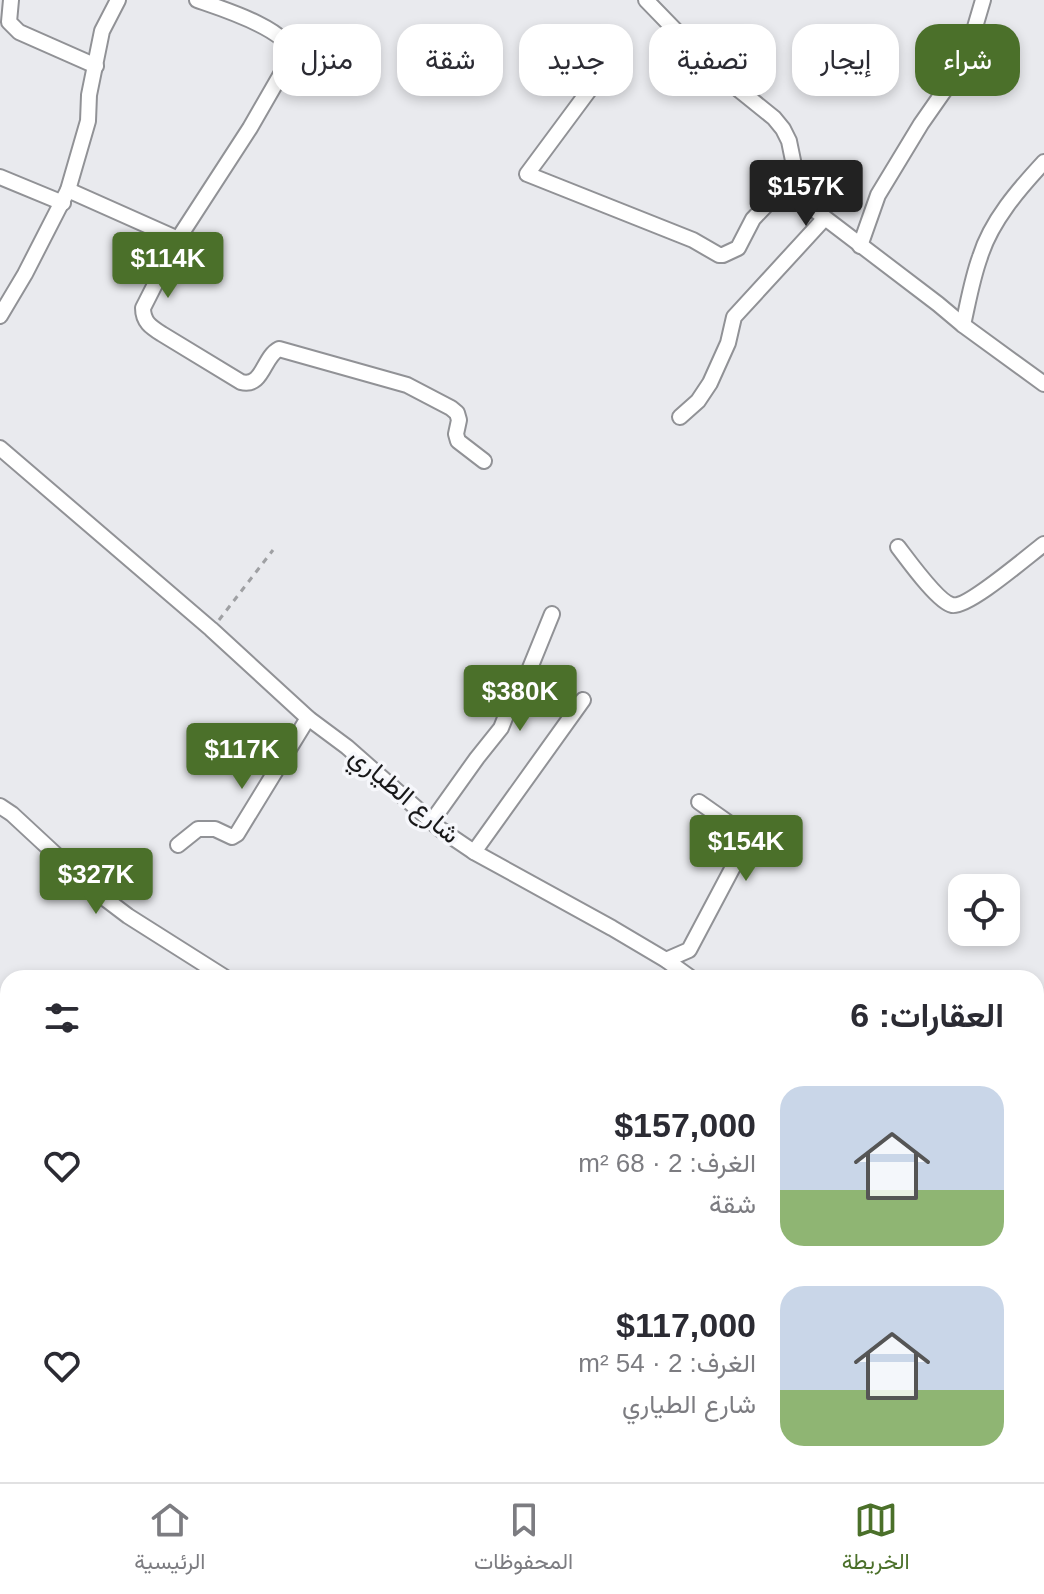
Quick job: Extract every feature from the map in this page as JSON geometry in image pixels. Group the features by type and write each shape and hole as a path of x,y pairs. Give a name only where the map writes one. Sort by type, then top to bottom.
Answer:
{"street":[{"path":"11,0 9,22 13,28 96,66"},
{"path":"0,316 66,196 88,121 89,95 102,31 118,0"},
{"path":"197,0 242,16 281,37 290,45 292,55 250,128 178,239 143,308 143,316 149,326 241,382 257,379 270,356 279,349 407,385 454,410 459,420 458,441 484,461"},
{"path":"646,0 712,68 774,118 789,141 795,175 808,205 1044,384"},
{"path":"860,246 878,195 921,124 965,61 983,0"},
{"path":"585,96 527,174 693,240 719,255 738,248 753,219 795,175"},
{"path":"963,325 980,254 1022,185 1044,162"},
{"path":"0,177 66,196 178,239"},
{"path":"680,417 698,401 710,383 728,343 734,317 824,219"},
{"name":"شارع الطياري","path":"0,448 211,629 308,718 347,747 432,821 474,852 612,928 680,970"},
{"path":"898,547 940,598 950,605 959,605 975,597 1044,544"},
{"path":"432,821 501,728 552,614"},
{"path":"474,852 583,700"},
{"path":"178,845 198,829 215,829 232,837 237,834 308,718"},
{"path":"666,960 689,950 733,867 735,846 743,833 699,802"},
{"path":"0,806 117,908 214,970"}],"path":[{"path":"211,629 273,550"}]}
